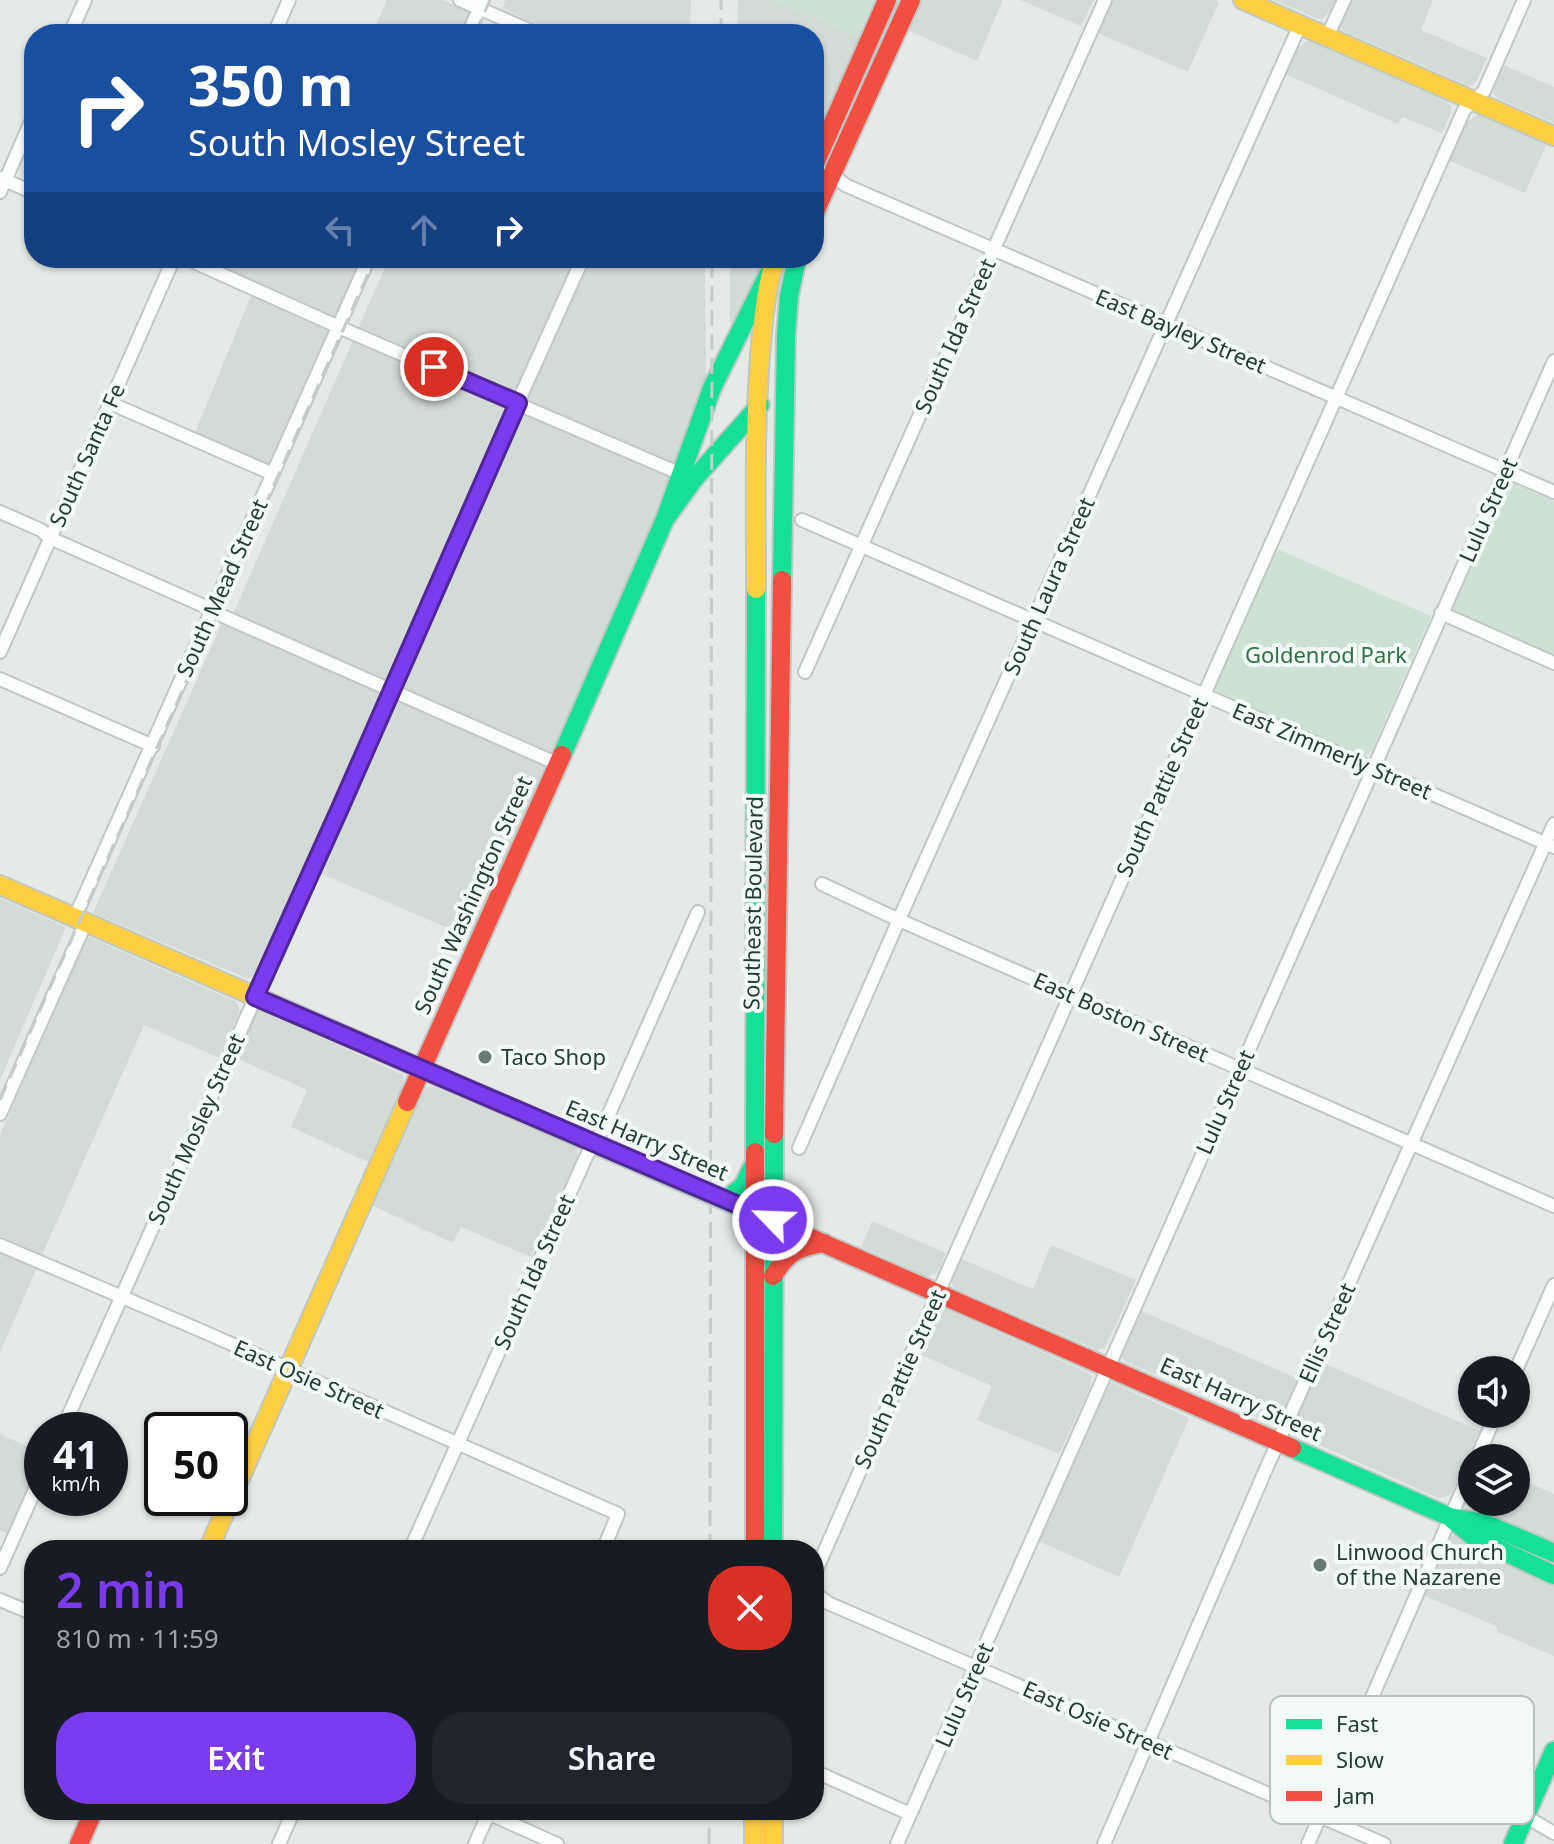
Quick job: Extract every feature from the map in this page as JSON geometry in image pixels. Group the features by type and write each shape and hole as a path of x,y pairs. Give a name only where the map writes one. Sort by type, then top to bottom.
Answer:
{"main road":[{"path":"824,142 887,0"},
{"path":"824,193 911,0"},
{"path":"1243,0 1554,136"},
{"path":"687,476 712,388 771,268"},
{"name":"Southeast Boulevard","path":"773,268 763,322 756,410 755,1158 773,1276 773,1540"},
{"name":"Southeast Boulevard","path":"755,1540 786,315 794,268"},
{"path":"687,476 756,410 770,393 785,361"},
{"name":"South Washington Street","path":"212,1540 665,519 687,476"},
{"name":"East Harry Street","path":"0,885 1450,1517 1484,1523 1554,1553"},
{"path":"726,1200 748,1181 755,1158"},
{"path":"773,1276 783,1260 796,1248 824,1243"},
{"name":"East Harry Street","path":"1450,1517 1475,1538 1554,1575"},
{"path":"1534,1796 1554,1751"},
{"path":"79,1844 90,1820"},
{"path":"754,1820 754,1844"},
{"path":"773,1820 773,1844"},
{"path":"1513,1844 1522,1824"}],"street":[{"path":"74,24 85,0"},
{"path":"278,24 289,0"},
{"path":"460,0 482,4 493,14 516,24"},
{"path":"493,14 499,0"},
{"name":"South Ida Street","path":"805,672 1105,0"},
{"path":"1327,37 1344,0"},
{"name":"South Pattie Street","path":"824,1552 1464,110 1484,91 1524,0"},
{"path":"473,24 482,4"},
{"name":"South Laura Street","path":"799,1148 1300,25"},
{"path":"24,136 2,183 24,190"},
{"name":"East Bayley Street","path":"824,168 845,185 1554,492"},
{"name":"South Santa Fe","path":"0,652 170,268"},
{"path":"207,268 687,476"},
{"name":"South Mead Street","path":"0,1114 153,746 365,268"},
{"name":"South Mosley Street","path":"70,1412 579,268"},
{"name":"Lulu Street","path":"897,1844 1554,361"},
{"path":"110,403 273,474"},
{"path":"0,512 41,530 50,538 213,610"},
{"name":"East Zimmerly Street","path":"802,520 1550,846"},
{"path":"1441,613 1554,663"},
{"path":"225,617 558,764"},
{"path":"0,679 153,746"},
{"name":"Ellis Street","path":"1104,1844 1411,1144 1550,846 1554,824"},
{"name":"East Boston Street","path":"822,884 1554,1206"},
{"name":"South Ida Street","path":"414,1540 698,912"},
{"name":"East Osie Street","path":"0,1245 618,1514 607,1540"},
{"path":"1522,1356 1554,1285"},
{"path":"1372,1696 1458,1499"},
{"path":"0,1568 24,1514"},
{"path":"0,1600 24,1610"},
{"name":"East Osie Street","path":"824,1600 1270,1795"},
{"path":"824,1775 910,1814"},
{"path":"279,1844 290,1820"},
{"path":"475,1844 483,1820"},
{"path":"505,1820 557,1844"},
{"path":"1534,1821 1554,1833"},
{"path":"1308,1844 1317,1824"},
{"name":"East Osie Street","path":"1337,1824 1384,1844"}],"shaded area":[{"path":"387,0 443,0 472,13 467,24 376,24"},
{"path":"505,0 691,0 690,24 536,24 503,9"},
{"path":"738,0 773,0 863,39 824,120 824,24 737,24"},
{"path":"918,0 1003,0 977,61 905,29"},
{"path":"1020,0 1094,0 1081,26"},
{"path":"1109,0 1219,2 1188,72 1095,32"},
{"path":"1273,0 1335,0 1330,12 1321,20"},
{"path":"1350,0 1433,0 1421,30 1487,58 1477,80 1469,86 1343,31 1340,22"},
{"path":"1311,40 1448,102 1451,113 1442,133 1402,117 1398,124 1285,74 1295,51"},
{"path":"1504,65 1554,87 1554,123 1494,95 1493,90"},
{"path":"1478,115 1547,143 1525,193 1448,160 1465,122"},
{"path":"224,268 358,268 336,318"},
{"path":"385,268 705,268 706,383 660,517 471,938 303,866 256,973 248,979 93,913 222,623 234,612"},
{"path":"730,268 760,268 735,324 730,322"},
{"path":"251,296 329,332 269,468 194,435"},
{"path":"0,898 66,927 0,1080"},
{"path":"87,936 237,1002 239,1013 219,1058 144,1025 42,1255 0,1236 0,1135"},
{"path":"258,1010 403,1075 404,1084 368,1162 291,1127 307,1090 234,1057"},
{"path":"432,1086 578,1151 531,1257 461,1227 453,1243 371,1205 423,1091"},
{"path":"872,1221 946,1253 938,1272 927,1277 861,1247"},
{"path":"1051,1245 1136,1280 1105,1348 1098,1350 961,1291 952,1283 959,1258 1033,1289"},
{"path":"0,1252 37,1268 0,1352"},
{"path":"940,1309 1087,1372 1092,1377 1059,1454 977,1420 992,1386 919,1354"},
{"path":"1139,1310 1299,1379 1277,1423 1272,1424 1126,1362 1120,1356 1121,1351"},
{"path":"1321,1362 1458,1421 1458,1428 1480,1431 1474,1444 1458,1444 1458,1479 1451,1494 1438,1498 1295,1434 1293,1425"},
{"path":"1109,1383 1189,1418 1119,1577 1038,1541 1104,1387"},
{"path":"0,1434 24,1445 24,1497 8,1534 0,1530"},
{"path":"1530,1483 1554,1494 1554,1545 1483,1516 1530,1516"},
{"path":"1455,1534 1554,1579 1554,1656 1498,1632 1496,1626 1423,1595 1447,1539"}],"green space":[{"path":"773,0 880,0 863,39"},
{"path":"1507,482 1554,501 1554,656 1451,609"},
{"name":"Goldenrod Park","path":"1275,548 1431,616 1368,755 1364,756 1216,691 1215,686"}],"railway":[{"path":"479,24 490,0"},
{"path":"721,0 721,24"},
{"path":"0,1100 371,268"},
{"path":"710,1540 712,268"},
{"path":"709,1820 709,1844"}],"traffic: fast":[{"path":"782,580 786,335 795,268"},
{"path":"562,755 665,519 712,388 768,275"},
{"path":"665,519 694,479 760,405"},
{"path":"755,1152 756,589"},
{"path":"401,1060 795,1231"},
{"path":"773,1540 774,1134"},
{"path":"726,1200 743,1186 753,1166"},
{"path":"1292,1448 1450,1517 1484,1523 1554,1553"},
{"path":"1452,1519 1475,1538 1554,1575"},
{"path":"1534,1796 1554,1751"},
{"path":"1513,1844 1522,1824"}],"traffic: slow":[{"path":"1243,0 1554,136"},
{"path":"756,589 758,384 765,306 773,268"},
{"path":"0,885 401,1060"},
{"path":"212,1540 407,1102"},
{"path":"754,1820 754,1844"},
{"path":"773,1820 773,1844"}],"traffic: jam":[{"path":"824,143 887,0"},
{"path":"824,192 911,0"},
{"path":"774,1134 782,580"},
{"path":"407,1102 562,755"},
{"path":"755,1152 755,1540"},
{"path":"795,1231 1292,1448"},
{"path":"773,1276 794,1252 824,1243"},
{"path":"79,1844 90,1820"}],"place":[{"name":"Taco Shop","path":"485,1057"},
{"name":"Linwood Church of the Nazarene","path":"1320,1565"}],"route":[{"path":"434,367 518,403 255,997 773,1220"}]}
